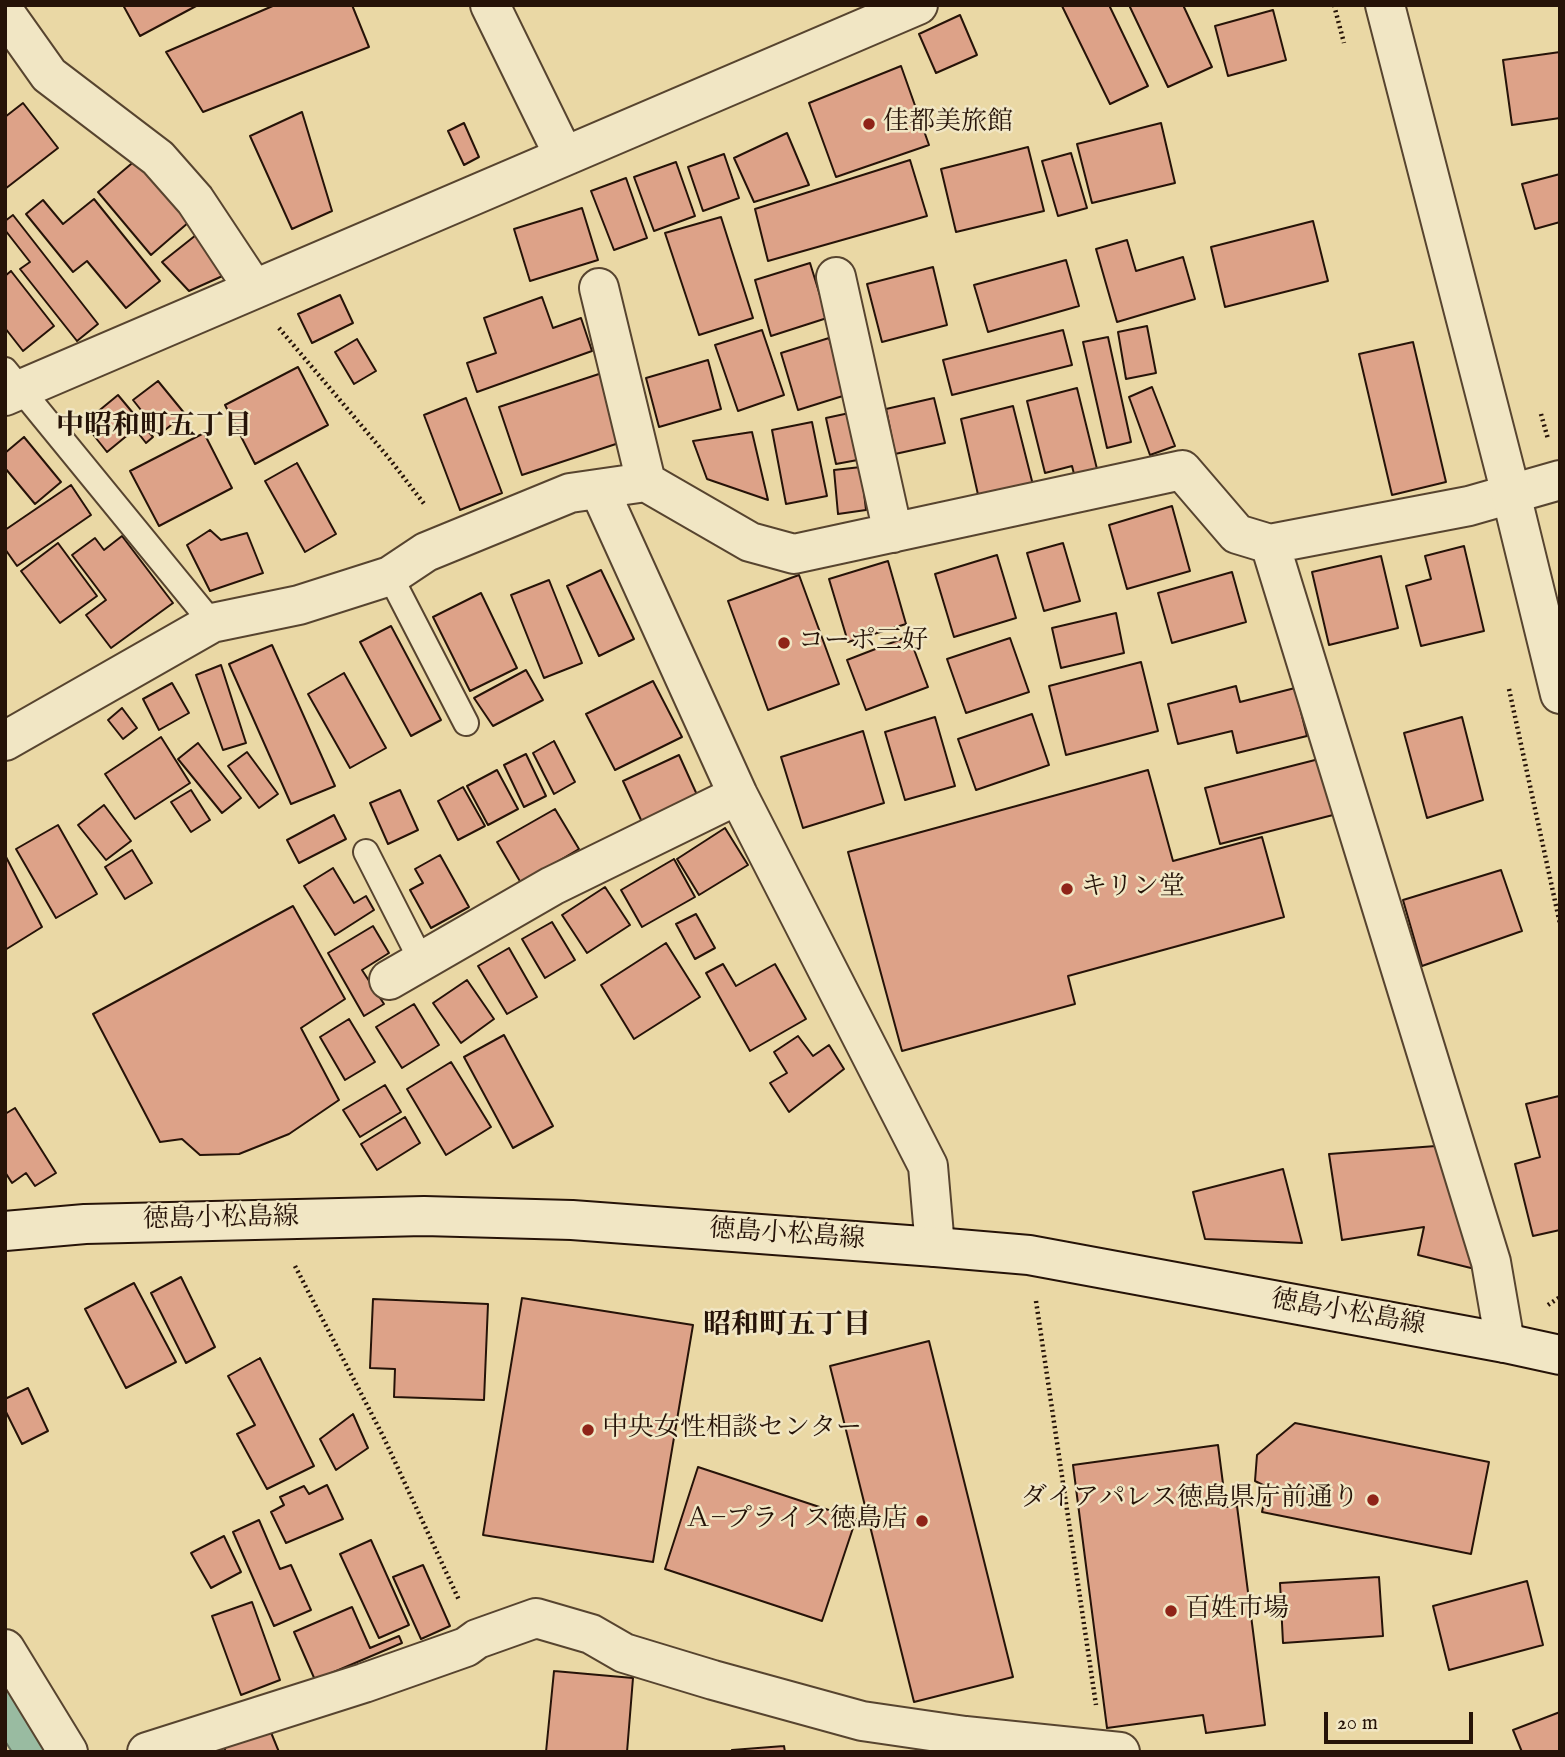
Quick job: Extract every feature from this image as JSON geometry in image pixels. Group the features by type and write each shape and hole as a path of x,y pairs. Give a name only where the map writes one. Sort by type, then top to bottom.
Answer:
{"street":[{"path":"490,5 564,156"},
{"path":"10,385 254,289 918,5"},
{"path":"1385,5 1560,694"},
{"path":"5,13 49,75 158,158 195,200 254,289"},
{"path":"836,277 893,533"},
{"path":"599,288 646,482"},
{"path":"6,739 212,623 299,605 390,576 426,552 570,493 646,482 750,542 794,554 1182,470 1237,534 1270,544 1469,506 1560,480"},
{"path":"599,489 738,795 928,1166 935,1247"},
{"path":"1270,544 1490,1262 1505,1343"},
{"path":"388,980 552,886 738,795"},
{"name":"徳島小松島線","path":"5,1231 85,1224 424,1216 572,1220 935,1247 1029,1255 1560,1355"},
{"path":"147,1752 364,1683 466,1647 477,1639 536,1618 591,1634 624,1653 863,1721 965,1736 1112,1751"},
{"path":"5,1649 68,1752"}],"lane":[{"path":"10,385 212,623"},
{"path":"390,576 466,723"},
{"path":"366,852 422,962"}],"path":[{"path":"254,289 267,314 388,457 453,542"},
{"path":"1507,681 1560,924"},
{"path":"271,1219 383,1436 477,1639"},
{"path":"1029,1255 1112,1751"}],"shaded area":[{"path":"5,1679 47,1752 12,1752 5,1741"}],"building":[{"path":"123,5 198,5 140,36"},
{"path":"275,5 352,5 369,47 203,112 166,52"},
{"path":"1109,5 1148,86 1110,104 1062,6"},
{"path":"1129,5 1183,5 1212,67 1168,87"},
{"path":"1273,10 1286,60 1228,76 1215,26"},
{"path":"960,15 977,55 936,73 919,34"},
{"path":"1560,52 1560,118 1512,125 1503,60"},
{"name":"佳都美旅館","path":"901,66 929,145 836,177 809,103"},
{"path":"23,103 58,148 5,189 5,117"},
{"path":"302,112 332,211 292,229 250,136"},
{"path":"464,123 479,157 464,165 448,131"},
{"path":"1161,123 1175,183 1092,203 1077,144"},
{"path":"787,133 809,185 754,202 734,158"},
{"path":"1028,147 1044,211 956,232 941,169"},
{"path":"1071,153 1087,208 1058,216 1042,161"},
{"path":"724,154 739,198 703,211 688,167"},
{"path":"137,159 189,222 151,255 98,192"},
{"path":"910,160 927,216 768,261 755,209"},
{"path":"676,162 695,216 654,231 634,177"},
{"path":"1560,174 1560,222 1535,229 1522,184"},
{"path":"626,178 647,238 614,250 591,191"},
{"path":"94,199 160,281 126,308 87,261 73,272 26,214 43,200 63,224"},
{"path":"582,208 598,260 530,281 514,229"},
{"path":"13,215 98,324 77,341 20,269 30,262 5,230 5,221"},
{"path":"721,217 753,318 699,335 665,233"},
{"path":"1313,221 1328,281 1225,307 1211,247"},
{"path":"196,235 227,274 189,291 162,262"},
{"path":"1127,240 1136,271 1183,257 1195,299 1117,322 1096,249"},
{"path":"1066,260 1079,306 988,332 974,285"},
{"path":"810,263 827,318 771,336 755,280"},
{"path":"933,267 947,325 882,342 867,284"},
{"path":"11,271 54,326 23,351 5,328 5,276"},
{"path":"340,295 353,323 312,343 298,314"},
{"path":"542,297 553,328 581,318 592,351 477,392 467,363 496,353 484,318"},
{"path":"1147,326 1156,373 1126,379 1118,332"},
{"path":"762,330 784,395 738,411 715,345"},
{"path":"1063,330 1072,365 952,395 943,360"},
{"path":"1108,337 1131,442 1107,448 1083,342"},
{"path":"829,338 846,395 798,410 781,353"},
{"path":"357,339 376,371 354,384 335,352"},
{"path":"1413,342 1446,482 1392,495 1359,354"},
{"path":"708,360 721,409 659,427 646,378"},
{"path":"298,367 328,425 255,464 225,405"},
{"path":"605,372 628,440 522,475 499,407"},
{"path":"158,381 185,414 160,434 133,400"},
{"path":"1152,387 1175,446 1150,455 1129,397"},
{"path":"1077,388 1099,477 1076,482 1072,466 1045,473 1027,401"},
{"path":"118,395 153,437 146,443 135,429 107,452 84,423"},
{"path":"466,398 502,493 460,510 424,415"},
{"path":"934,398 945,443 895,454 886,409"},
{"path":"1013,406 1034,489 979,499 961,419"},
{"path":"854,412 863,459 836,464 826,418"},
{"path":"812,422 827,496 786,504 772,430"},
{"path":"752,432 768,500 707,479 693,441"},
{"path":"204,433 232,488 159,526 130,471"},
{"path":"24,437 61,482 35,504 5,468 5,453"},
{"path":"297,463 336,534 305,552 265,481"},
{"path":"861,467 866,510 838,514 834,470"},
{"path":"71,485 91,515 17,566 5,549 5,530"},
{"path":"1172,506 1190,571 1127,589 1109,525"},
{"path":"210,530 221,540 247,533 263,573 210,591 187,545"},
{"path":"122,536 173,603 111,648 86,615 106,600 72,555 95,538 104,550"},
{"path":"58,543 97,596 60,623 21,571"},
{"path":"1063,543 1080,601 1044,611 1027,553"},
{"path":"1464,546 1484,631 1421,646 1406,586 1431,579 1425,556"},
{"path":"997,555 1016,618 954,637 935,574"},
{"path":"1381,556 1398,628 1329,645 1312,572"},
{"path":"888,561 906,624 848,642 829,579"},
{"path":"601,570 634,639 599,656 567,586"},
{"path":"1232,572 1246,622 1172,643 1158,593"},
{"name":"コーポ三好","path":"799,575 839,684 768,710 728,601"},
{"path":"549,580 582,663 544,678 511,595"},
{"path":"481,593 517,668 470,691 433,617"},
{"path":"1116,613 1124,653 1061,668 1052,628"},
{"path":"391,626 441,720 411,736 360,642"},
{"path":"909,636 928,687 866,710 847,660"},
{"path":"1010,638 1029,692 966,713 947,659"},
{"path":"272,645 335,786 291,804 229,664"},
{"path":"1141,662 1158,731 1066,755 1049,686"},
{"path":"221,665 246,743 223,750 196,675"},
{"path":"526,670 543,700 493,726 474,698"},
{"path":"344,673 386,748 350,768 308,694"},
{"path":"653,681 682,737 615,770 586,714"},
{"path":"172,683 189,713 159,730 143,699"},
{"path":"1236,686 1240,702 1295,688 1307,736 1237,753 1232,731 1178,744 1168,704"},
{"path":"122,708 137,728 123,739 108,720"},
{"path":"1032,714 1049,765 976,790 958,739"},
{"path":"935,717 955,786 905,800 885,732"},
{"path":"1462,717 1483,800 1427,818 1404,733"},
{"path":"863,731 884,803 803,828 781,757"},
{"path":"161,737 190,783 135,819 105,774"},
{"path":"554,741 575,782 554,794 533,753"},
{"path":"198,743 241,798 222,813 178,759"},
{"path":"247,752 278,794 259,808 228,766"},
{"path":"526,754 546,796 524,807 504,765"},
{"path":"679,755 698,797 642,822 623,781"},
{"path":"1319,759 1333,815 1220,844 1205,788"},
{"path":"497,770 518,809 488,825 467,786"},
{"name":"キリン堂","path":"1148,770 1173,861 1262,837 1284,917 1068,976 1075,1004 902,1051 848,852"},
{"path":"463,787 485,826 458,840 438,801"},
{"path":"191,790 210,820 191,832 171,802"},
{"path":"400,790 418,830 388,844 370,803"},
{"path":"104,805 131,841 106,860 78,825"},
{"path":"555,809 579,849 521,883 497,842"},
{"path":"334,815 346,839 299,863 287,840"},
{"path":"58,825 97,894 56,918 16,849"},
{"path":"725,828 748,865 699,895 677,859"},
{"path":"132,850 152,883 125,899 105,867"},
{"path":"5,855 42,927 5,950"},
{"path":"440,855 469,907 431,928 410,890 423,883 415,869"},
{"path":"674,859 695,897 642,927 621,890"},
{"path":"333,868 354,903 366,896 374,910 335,935 304,886"},
{"path":"1501,870 1522,931 1422,966 1403,900"},
{"path":"605,887 630,925 587,953 562,915"},
{"path":"293,906 345,999 301,1028 339,1100 289,1134 239,1154 200,1155 182,1139 160,1142 93,1014"},
{"path":"696,914 715,948 695,959 676,924"},
{"path":"552,922 575,960 545,978 522,939"},
{"path":"373,926 389,953 362,970 384,1004 364,1016 328,953"},
{"path":"666,943 700,997 634,1039 601,985"},
{"path":"509,948 537,997 507,1014 478,966"},
{"path":"723,964 736,986 775,964 806,1019 750,1051 706,973"},
{"path":"467,980 494,1019 461,1043 433,1003"},
{"path":"414,1004 439,1045 402,1068 376,1027"},
{"path":"349,1019 375,1062 345,1080 320,1037"},
{"path":"504,1035 553,1126 513,1148 464,1057"},
{"path":"798,1036 813,1056 829,1045 844,1069 789,1112 770,1083 787,1073 774,1052"},
{"path":"451,1062 491,1127 446,1155 407,1089"},
{"path":"385,1085 401,1112 360,1137 343,1110"},
{"path":"1559,1096 1560,1230 1533,1236 1515,1164 1540,1157 1526,1104"},
{"path":"15,1108 56,1173 35,1186 26,1173 12,1183 5,1172 5,1114"},
{"path":"405,1117 420,1143 377,1170 361,1144"},
{"path":"1436,1146 1475,1269 1418,1255 1424,1227 1342,1240 1329,1154"},
{"path":"1283,1169 1302,1243 1205,1239 1193,1192"},
{"path":"181,1277 215,1347 186,1363 151,1293"},
{"path":"134,1283 176,1362 126,1388 85,1309"},
{"name":"中央女性相談センター","path":"522,1298 693,1325 653,1562 483,1535"},
{"path":"373,1299 488,1304 484,1400 394,1397 395,1369 370,1368"},
{"name":"Ａ−プライス徳島店","path":"929,1341 1013,1677 914,1702 830,1366"},
{"path":"260,1358 314,1466 267,1489 237,1434 255,1425 228,1376"},
{"path":"28,1388 48,1431 22,1444 5,1410 5,1399"},
{"path":"353,1414 368,1448 336,1470 320,1439"},
{"name":"ダイアパレス徳島県庁前通り","path":"1295,1423 1489,1462 1471,1554 1262,1512 1267,1487 1255,1481 1257,1455"},
{"name":"百姓市場","path":"1218,1445 1226,1507 1237,1506 1265,1725 1206,1733 1203,1715 1107,1728 1073,1465"},
{"path":"698,1467 856,1519 822,1621 665,1569"},
{"path":"327,1485 343,1519 286,1543 271,1512 284,1505 280,1497 304,1486 309,1494"},
{"path":"259,1520 280,1569 291,1565 311,1610 274,1626 233,1532"},
{"path":"224,1536 241,1572 211,1588 191,1553"},
{"path":"371,1540 409,1625 379,1638 340,1554"},
{"path":"423,1565 450,1626 421,1639 393,1577"},
{"path":"1379,1577 1383,1636 1283,1643 1280,1583"},
{"path":"1527,1581 1543,1645 1449,1670 1433,1606"},
{"path":"252,1602 280,1680 241,1695 212,1616"},
{"path":"352,1607 370,1648 399,1636 402,1643 315,1680 294,1632"},
{"path":"554,1671 633,1678 627,1752 546,1752"},
{"path":"1560,1712 1560,1752 1522,1752 1513,1730"},
{"path":"270,1730 279,1752 226,1752 224,1748"},
{"path":"784,1746 785,1752 732,1750"}],"place":[{"name":"佳都美旅館","path":"869,124"},
{"name":"コーポ三好","path":"784,643"},
{"name":"キリン堂","path":"1067,889"},
{"name":"中央女性相談センター","path":"588,1430"},
{"name":"ダイアパレス徳島県庁前通り","path":"1373,1500"},
{"name":"Ａ−プライス徳島店","path":"922,1521"},
{"name":"百姓市場","path":"1171,1611"}],"district":[{"name":"中昭和町五丁目","path":"154,428"},
{"name":"昭和町五丁目","path":"787,1327"}]}
